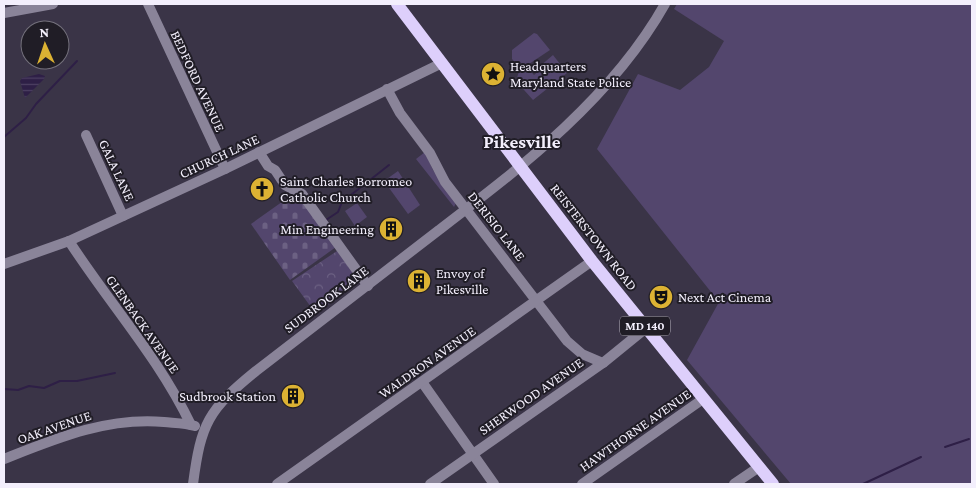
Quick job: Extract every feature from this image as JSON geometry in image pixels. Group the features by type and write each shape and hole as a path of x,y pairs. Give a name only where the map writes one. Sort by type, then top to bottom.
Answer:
{"main road":[{"name":"REISTERSTOWN ROAD","path":"397,4 592,261 773,484"}],"street":[{"path":"4,13 53,4"},
{"name":"BEDFORD AVENUE","path":"148,4 225,169"},
{"name":"SUDBROOK LANE","path":"193,484 199,442 203,429 218,406 236,388 467,209 579,114 633,55 665,4"},
{"name":"CHURCH LANE","path":"4,264 68,241 123,216 225,169 442,63"},
{"name":"DERISIO LANE","path":"387,90 400,112 430,153 446,182 537,301 575,348 603,363"},
{"name":"GALA LANE","path":"86,135 123,216"},
{"path":"259,152 268,166 275,170 285,185 302,194 368,286"},
{"name":"GLENBACK AVENUE","path":"68,241 149,353 173,390 191,425"},
{"name":"WALDRON AVENUE","path":"277,484 592,261"},
{"name":"SHERWOOD AVENUE","path":"430,484 603,363 646,328"},
{"path":"422,382 494,484"},
{"name":"HAWTHORNE AVENUE","path":"582,484 703,399"},
{"name":"OAK AVENUE","path":"4,459 72,432 111,423 139,421 191,425 203,429"},
{"path":"734,484 759,467"}],"green space":[{"path":"677,4 972,4 972,484 791,484 687,360 719,302 597,149 638,74 680,90 709,67 724,41 674,9"},
{"path":"534,33 550,50 526,66 534,75 541,69 539,67 553,55 567,73 533,100 516,81 520,68 512,59 512,50"},
{"path":"425,152 433,170 456,203 454,207 416,159"},
{"path":"398,171 420,205 408,214 384,181"},
{"path":"296,192 336,247 290,280 251,224"},
{"path":"357,203 367,217 355,226 345,211"},
{"path":"337,251 359,281 316,314 292,281"}],"shaded area":[{"path":"39,74 45,76 44,79 25,98 20,81 22,78"}],"waterway":[{"path":"4,137 26,118 36,104 77,61"},
{"path":"326,220 338,212 342,202 389,165"},
{"path":"4,389 18,390 29,386 44,388 60,381 77,381 115,373"},
{"path":"945,447 969,439"},
{"path":"863,484 921,457"}],"place":[{"name":"Headquarters Maryland State Police","path":"493,74"},
{"name":"Saint Charles Borromeo Catholic Church","path":"262,189"},
{"name":"Min Engineering","path":"391,229"},
{"name":"Envoy of Pikesville","path":"419,281"},
{"name":"Next Act Cinema","path":"661,297"},
{"name":"Sudbrook Station","path":"293,396"}],"district":[{"name":"Pikesville","path":"522,141"}]}
